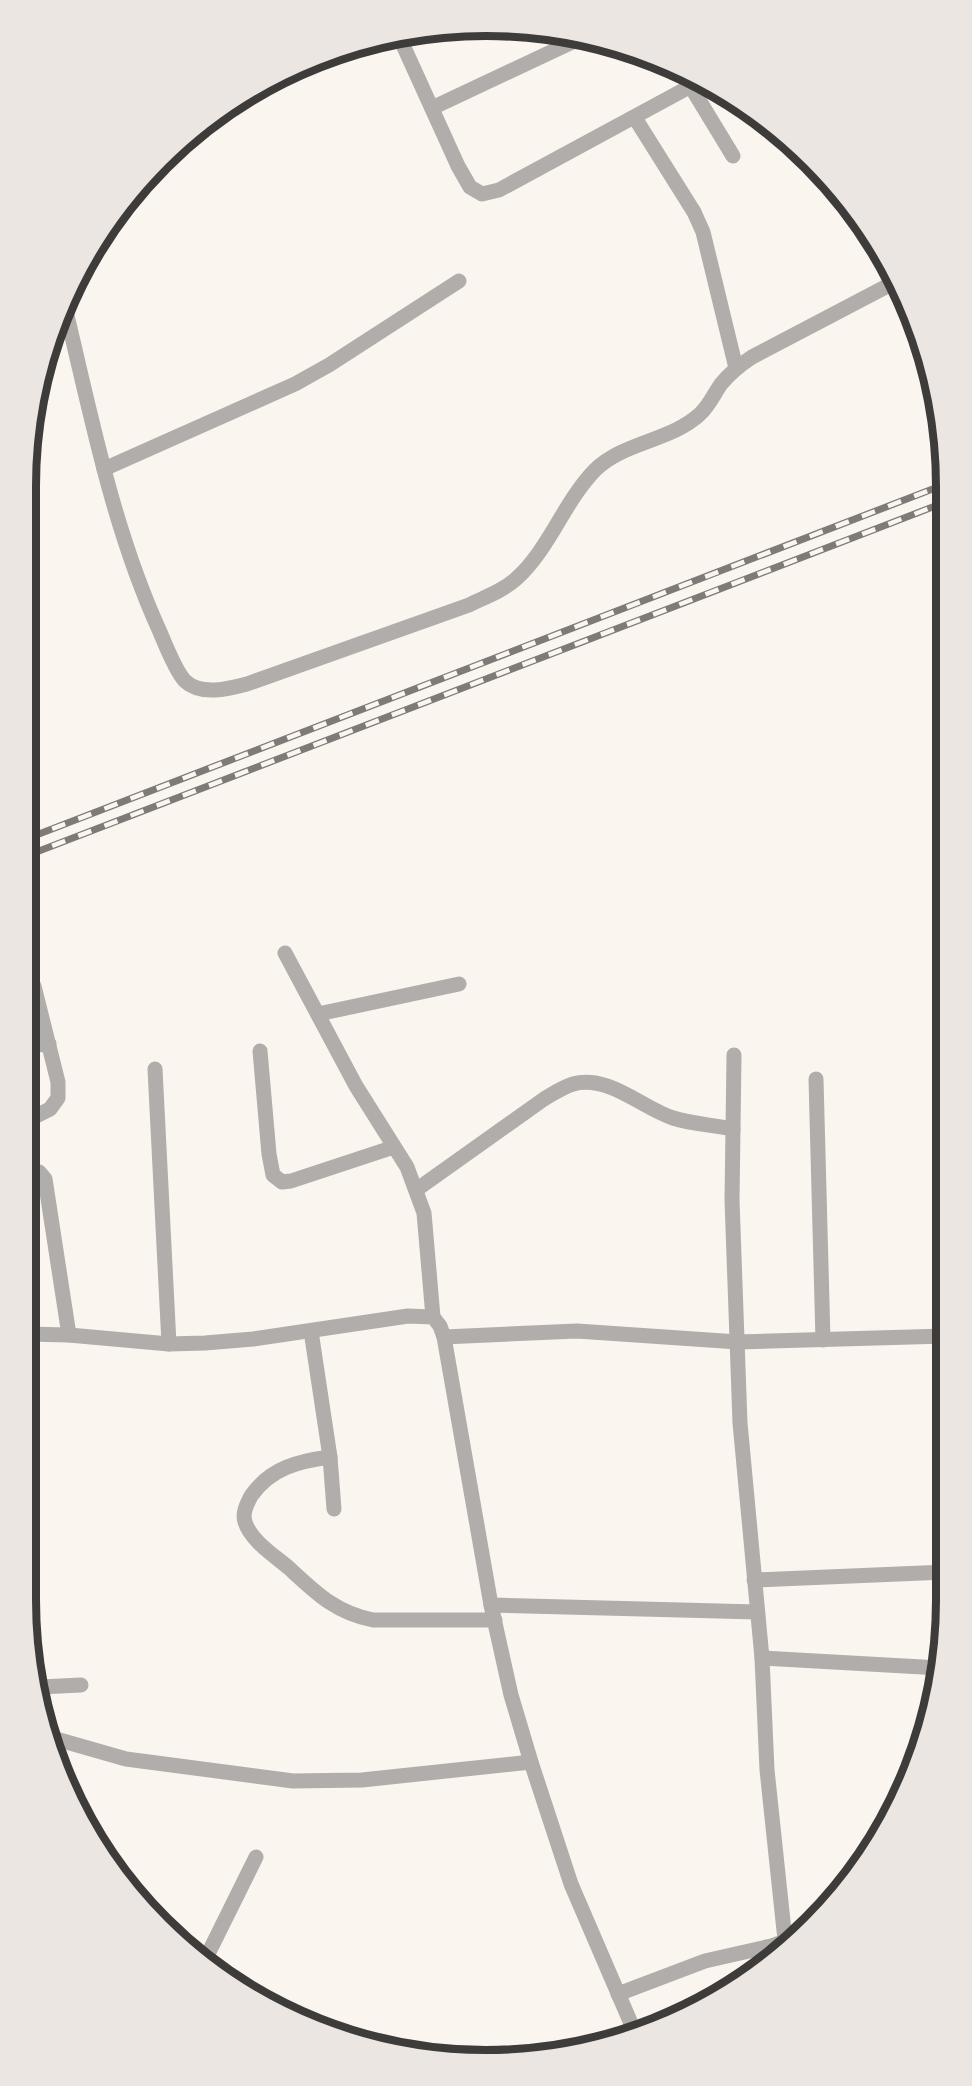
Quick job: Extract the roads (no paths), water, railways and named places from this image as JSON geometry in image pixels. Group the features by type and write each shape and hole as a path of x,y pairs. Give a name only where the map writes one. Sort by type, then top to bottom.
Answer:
{"street":[{"path":"403,44 470,187 482,194 499,190 691,86 733,156"},
{"path":"432,108 568,44"},
{"path":"635,118 694,212 703,232 736,368"},
{"path":"104,469 303,379 329,365 459,280"},
{"path":"68,319 120,531 142,588 185,681 201,688 223,690 247,684 469,605 498,592 529,566 581,486 597,468 619,454 687,423 701,414 736,368 752,357 889,286"},
{"path":"285,953 356,1086 407,1167 416,1190 423,1213 433,1317 444,1337 491,1605 511,1695 571,1884 632,2026"},
{"path":"318,1014 459,984"},
{"path":"36,994 58,1082 58,1098 50,1109 36,1116"},
{"path":"36,1045 49,1044"},
{"path":"260,1051 269,1154 273,1175 282,1182 394,1147"},
{"path":"734,1055 732,1200 740,1423 762,1658 767,1770 786,1935"},
{"path":"155,1069 169,1344"},
{"path":"816,1079 823,1340"},
{"path":"416,1190 544,1099 561,1088 575,1083 608,1086 674,1118 733,1129"},
{"path":"36,1172 45,1179 69,1335"},
{"path":"36,1334 169,1344 253,1339 408,1316 433,1317"},
{"path":"311,1330 330,1457 334,1509"},
{"path":"444,1337 577,1331 738,1342 936,1336"},
{"path":"330,1457 287,1466 272,1474 245,1506 245,1521 252,1535 318,1595 338,1609 355,1616 373,1620 495,1620"},
{"path":"754,1580 936,1572"},
{"path":"491,1605 757,1612"},
{"path":"762,1658 931,1667"},
{"path":"45,1687 81,1685"},
{"path":"58,1740 126,1759 292,1781 362,1780 531,1762"},
{"path":"208,1954 256,1857"},
{"path":"618,1994 705,1960 775,1944"}],"railway":[{"path":"36,835 936,488"},
{"path":"36,852 936,506"}]}
